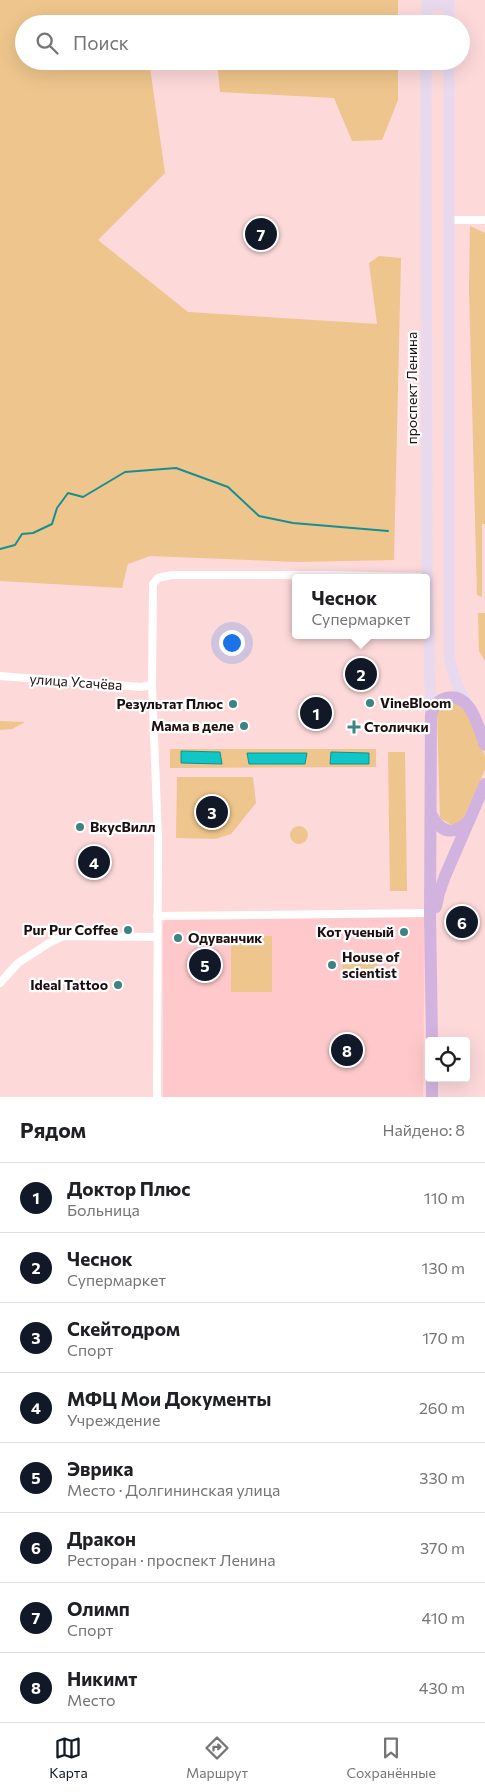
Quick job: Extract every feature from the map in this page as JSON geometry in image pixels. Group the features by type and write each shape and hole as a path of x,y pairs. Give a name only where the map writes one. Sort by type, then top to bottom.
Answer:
{"main road":[{"path":"428,0 432,4 439,6 449,0"},
{"path":"427,15 428,0"},
{"path":"449,0 449,15"},
{"name":"проспект Ленина","path":"426,70 427,574"},
{"path":"449,70 449,654 455,682 470,708 484,742"},
{"path":"426,221 448,220"},
{"name":"проспект Ленина","path":"429,639 431,715"},
{"path":"432,1037 432,926 430,913 432,816 431,715 439,702 449,698 459,699 470,708"},
{"path":"432,926 439,893 485,784"},
{"path":"432,816 437,826 452,831 462,827 471,819"},
{"path":"432,1082 432,1097"}],"street":[{"path":"448,220 485,220"},
{"path":"157,1097 158,837 152,686 153,584 158,578 172,575 292,575"},
{"name":"улица Усачёва","path":"0,676 141,687 152,686"},
{"path":"157,916 430,913"},
{"path":"0,983 18,963 49,943 64,936 157,937"}],"shaded area":[{"path":"0,0 398,0 398,15 15,15 15,70 150,70 165,173 98,240 188,312 377,324 369,263 379,256 401,258 394,560 298,562 150,556 128,564 122,588 0,581"},
{"path":"218,70 398,70 398,100 382,140 352,141 334,98 220,92"},
{"path":"470,226 485,233 485,524 482,524 482,597 477,595 469,289"},
{"path":"478,613 485,613 485,661 479,651"},
{"path":"454,701 468,714 485,756 485,770 463,819 455,824 450,824 440,818 437,713 441,705"},
{"path":"0,721 25,722 12,729 0,730"},
{"path":"170,749 376,749 376,767 170,768"},
{"path":"388,752 405,752 407,891 390,891"},
{"path":"177,777 253,777 256,803 231,834 215,839 176,838"},
{"path":"299,826 305,829 308,835 305,841 299,844 293,841 290,835 293,829"},
{"path":"167,917 425,917 423,1097 163,1097 163,924"},
{"path":"231,936 272,936 272,992 231,992"},
{"path":"342,954 377,954 377,976 343,976"}],"water":[{"path":"181,751 220,752 222,764 181,763"},
{"path":"331,752 369,753 369,764 330,764"},
{"path":"247,753 307,753 305,764 249,764"}],"waterway":[{"path":"0,549 15,545 22,534 33,533 52,524 57,508 68,493 83,497 125,472 176,468 228,487 259,516 293,523 388,531"}],"place":[{"name":"Олимп","path":"261,234"},
{"name":"Чеснок","path":"361,674"},
{"name":"VineBloom","path":"370,703"},
{"name":"Результат Плюс","path":"233,704"},
{"name":"Доктор Плюс","path":"316,713"},
{"name":"Мама в деле","path":"244,726"},
{"name":"Столички","path":"354,727"},
{"name":"Скейтодром","path":"212,812"},
{"name":"ВкусВилл","path":"80,827"},
{"name":"МФЦ Мои Документы","path":"94,862"},
{"name":"Дракон","path":"462,922"},
{"name":"Pur Pur Coffee","path":"128,930"},
{"name":"Кот ученый","path":"404,932"},
{"name":"Одуванчик","path":"178,938"},
{"name":"Эврика","path":"205,965"},
{"name":"House of scientist","path":"332,965"},
{"name":"Ideal Tattoo","path":"118,985"},
{"name":"Никимт","path":"347,1050"}]}
